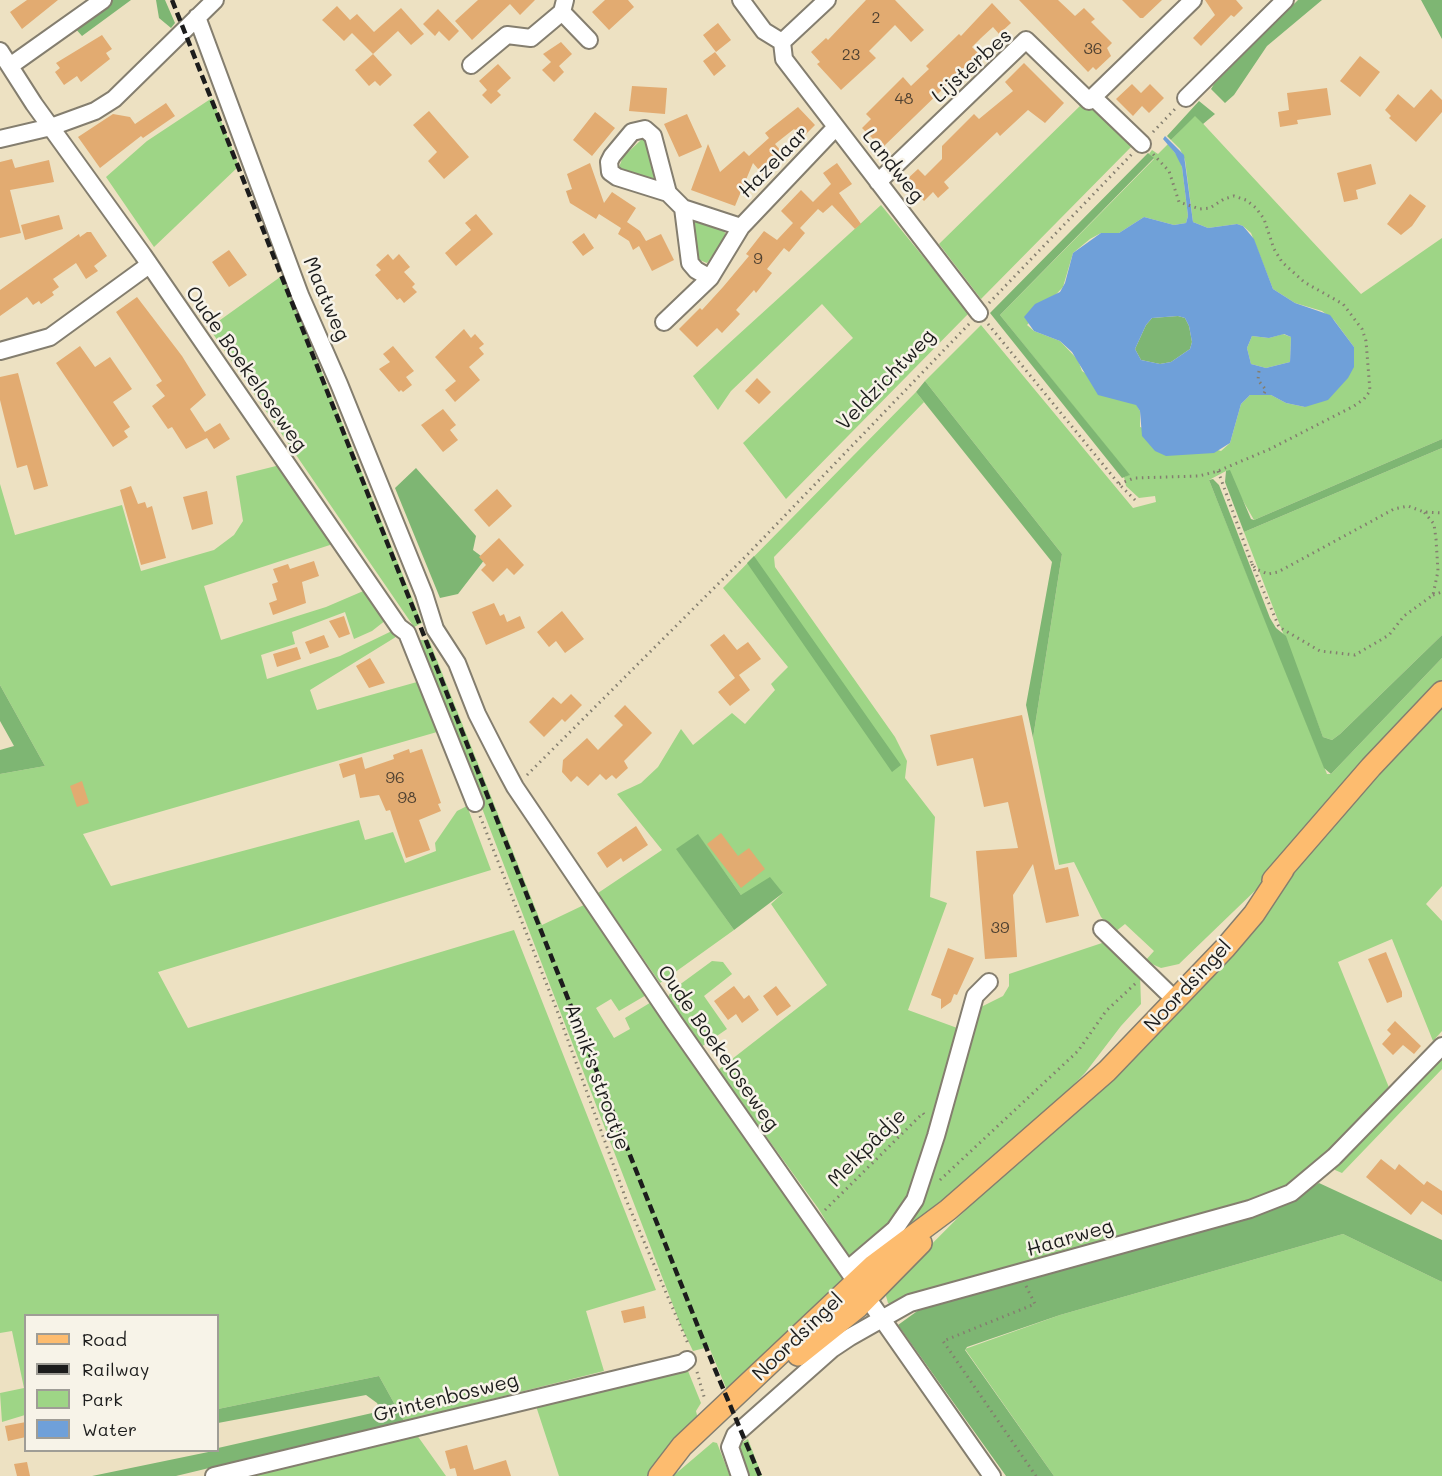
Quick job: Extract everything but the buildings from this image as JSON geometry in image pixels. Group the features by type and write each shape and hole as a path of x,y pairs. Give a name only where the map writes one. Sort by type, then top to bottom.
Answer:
{"main road":[{"name":"Noordsingel","path":"1082,1091 1101,1061 1250,902 1283,870 1371,767 1442,692"},
{"name":"Noordsingel","path":"660,1476 685,1460 802,1352 858,1283 948,1210 1107,1071 1187,990 1254,914 1283,870"}],"street":[{"path":"10,66 103,0"},
{"path":"0,139 51,127 95,111 114,99 215,0"},
{"path":"741,0 764,31 782,42 827,0"},
{"path":"1093,97 1193,0"},
{"path":"1186,98 1285,0"},
{"path":"471,65 507,34 531,38 563,6 589,40"},
{"name":"Maatweg","path":"197,17 300,295 339,384 424,594"},
{"name":"Lijsterbes","path":"878,182 1026,40 1089,101 1093,97 1142,144"},
{"name":"Landweg","path":"782,42 784,59 979,313"},
{"name":"Oude Boekeloseweg","path":"0,51 394,620 407,633 475,803"},
{"name":"Hazelaar","path":"664,322 710,278 741,226 836,127"},
{"name":"Hazelaar","path":"668,192 683,208 741,226"},
{"path":"683,208 690,263 696,270 710,278"},
{"path":"0,351 50,337 149,265"},
{"name":"Oude Boekeloseweg","path":"424,594 435,628 457,663 477,714 515,787 813,1222 883,1317 992,1476"},
{"path":"407,633 435,628"},
{"path":"1101,929 1167,992"},
{"path":"858,1283 915,1200 936,1136 975,996 989,982"},
{"name":"Haarweg","path":"740,1476 730,1447 735,1435 832,1349 883,1317 910,1303 1250,1209 1291,1193 1334,1157 1442,1046"},
{"name":"Grintenbosweg","path":"214,1476 683,1363 687,1360"}],"path":[{"name":"Veldzichtweg","path":"515,787 748,554 1186,98"},
{"path":"1119,484 1134,478 1199,476 1218,471 1270,449 1354,406 1370,391 1366,341 1351,313 1343,304 1304,282 1282,262 1274,249 1264,219 1256,208 1246,200 1233,196 1210,208 1200,209 1179,202 1167,167 1142,144"},
{"path":"979,313 1119,484 1136,501"},
{"path":"1259,371 1258,380 1266,390 1263,395"},
{"path":"1218,471 1252,564 1279,627 1320,651 1355,655 1389,634 1404,616 1433,595 1442,592"},
{"path":"1252,564 1264,573 1278,572 1394,509 1408,506 1424,512 1442,513"},
{"path":"1424,512 1434,524 1436,539 1438,571 1433,595"},
{"name":"Annik's stroatje","path":"475,803 558,1013 627,1202 688,1346 687,1360"},
{"path":"938,1181 1078,1050 1106,1011 1147,972"},
{"name":"Melkpâdje","path":"813,1222 923,1113 936,1136"},
{"path":"1020,1273 1035,1304 943,1341 1036,1476"}],"green space":[{"path":"113,0 131,0 82,36 74,27"},
{"path":"156,0 165,0 175,23 171,28 159,18"},
{"path":"1298,0 1322,0 1267,46 1234,95 1225,103 1211,89 1214,84"},
{"path":"1421,0 1442,0 1442,39 1434,24"},
{"path":"212,98 239,166 154,247 106,177 147,141"},
{"path":"1199,101 1215,114 1203,124 1195,116 1171,140 1167,136"},
{"path":"1082,104 1089,109 1095,104 1134,144 981,299 939,244"},
{"path":"1195,115 1361,294 1442,238 1442,439 1254,520 1226,471 1209,480 1327,774 1331,774 1442,658 1442,683 1261,885 1179,964 1161,968 1145,961 1154,951 1125,924 1115,932 1101,917 1074,862 1059,865 1033,738 1062,554 925,381 981,325 1133,508 1156,502 1155,496 1139,498 1126,486 1124,477 1129,475 1000,315 1154,159 1149,154 1152,150 1158,154 1168,144 1179,158 1182,167 1188,216 1186,223 1174,225 1144,217 1119,233 1101,233 1090,239 1073,253 1063,287 1027,325 1034,331 1060,341 1078,360 1082,371 1124,399 1136,404 1140,411 1140,427 1221,451 1230,443 1241,404 1250,395 1271,395 1286,403 1305,407 1354,347 1334,320 1322,311 1295,303 1273,289 1251,233 1243,226 1237,224 1208,228 1193,222 1185,160 1180,149 1171,140"},
{"path":"641,140 646,140 661,184 623,173 619,167 623,157"},
{"path":"1148,153 1154,158 1000,315 1130,475 1122,478 990,313"},
{"path":"881,205 969,313 786,499 743,443 853,338 822,304 731,391 718,410 693,376"},
{"path":"696,220 723,229 725,233 726,237 707,263 697,259 691,222"},
{"path":"283,275 422,623 414,627 209,328"},
{"path":"1178,316 1185,318 1189,326 1192,342 1190,349 1171,362 1160,364 1141,360 1135,349 1146,325 1152,318"},
{"path":"1283,334 1291,337 1290,362 1266,368 1251,364 1247,348 1252,336 1269,338"},
{"path":"925,381 1062,554 1033,738 1026,705 1052,562 916,392"},
{"path":"916,392 924,402 774,557 775,567 895,737 907,761 905,778 935,817 930,897 947,903 908,1010 960,1029 930,1138 901,1213 850,1260 818,1208 718,1070 827,985 771,904 783,893 741,895 698,835 677,849 734,930 660,983 598,893 662,850 617,794 641,783 658,767 681,729 693,745 732,713 745,724 775,690 771,684 788,667 723,588"},
{"path":"1442,439 1442,448 1244,532 1225,482 1226,471 1230,470 1251,519 1254,520"},
{"path":"1442,448 1442,635 1340,734 1332,740 1323,737 1244,532"},
{"path":"280,465 336,543 204,586 221,640 326,607 368,589 386,620 372,631 354,639 345,612 292,632 295,644 261,655 267,679 340,656 396,629 399,635 310,690 317,710 417,682 437,732 83,834 111,886 359,820 365,840 393,832 405,863 436,851 435,843 457,811 467,806 491,870 158,972 188,1028 514,930 656,1290 586,1311 604,1371 404,1421 379,1376 219,1409 219,1314 24,1314 24,1388 12,1331 0,1333 0,774 45,766 0,685 0,484 15,535 122,505 141,571 214,550 234,535 243,521 236,476"},
{"path":"416,468 476,536 473,550 485,559 458,594 440,598 395,488"},
{"path":"1213,479 1219,485 1270,618 1276,628 1286,636 1323,737 1332,740 1340,734 1442,635 1442,658 1331,774 1324,768 1274,644 1209,480"},
{"path":"754,556 901,765 892,772 747,563"},
{"path":"413,640 429,640 542,925 586,904 648,994 619,1011 611,999 596,1008 614,1038 630,1029 625,1018 653,1001 847,1282 729,1395 709,1347 693,1351 681,1326 437,691"},
{"path":"0,685 45,766 0,774 0,750 14,746 0,721"},
{"path":"1442,704 1442,886 1426,904 1442,921 1442,1031 1433,1041 1392,939 1338,962 1390,1090 1309,1172 1288,1187 1252,1202 894,1306 888,1303 886,1296 888,1288 1261,913 1352,803"},
{"path":"698,834 741,895 770,877 783,893 734,930 676,849"},
{"path":"1105,942 1140,974 1141,1004 1085,1073 1060,1099 964,1186 858,1274 899,1230 977,1009 1003,996 1009,986 1009,974"},
{"path":"712,961 723,962 732,974 704,996 727,1029 701,1047 667,1000 671,991"},
{"path":"1442,1053 1442,1069 1342,1173 1335,1170 1335,1166"},
{"path":"1319,1183 1442,1240 1442,1282 1343,1234 1060,1315 967,1347 965,1350 1054,1476 1006,1476 898,1325 927,1304 1286,1203"},
{"path":"1343,1234 1442,1282 1442,1476 1054,1476 965,1349 1060,1315"},
{"path":"688,1371 701,1403 696,1411 699,1424 647,1476 559,1476 536,1406"},
{"path":"379,1376 404,1421 176,1476 92,1476 208,1452 219,1452 219,1448 381,1411 377,1403 366,1395 219,1423 219,1409"},
{"path":"24,1388 24,1415 2,1422 0,1393"},
{"path":"414,1431 446,1476 242,1476"},
{"path":"748,1439 762,1476 742,1476 731,1449"},
{"path":"713,1442 717,1443 730,1476 673,1476"}],"water":[{"path":"1165,136 1184,155 1193,222 1208,228 1237,224 1243,226 1254,239 1273,289 1295,303 1330,315 1354,347 1354,367 1348,378 1328,400 1305,407 1286,403 1271,395 1250,395 1241,404 1230,443 1214,453 1166,456 1155,451 1142,436 1140,411 1136,405 1098,395 1072,352 1060,341 1034,331 1024,317 1035,304 1060,292 1065,283 1073,253 1101,233 1119,233 1144,217 1174,225 1186,223 1188,216 1182,167 1175,153 1163,139","holes":["1178,316 1185,318 1189,326 1192,342 1190,349 1171,362 1160,364 1141,360 1135,349 1146,325 1152,318","1284,334 1291,337 1290,362 1266,368 1251,364 1247,348 1252,336 1269,338"]}],"railway":[{"path":"172,0 714,1367 760,1476"}]}
